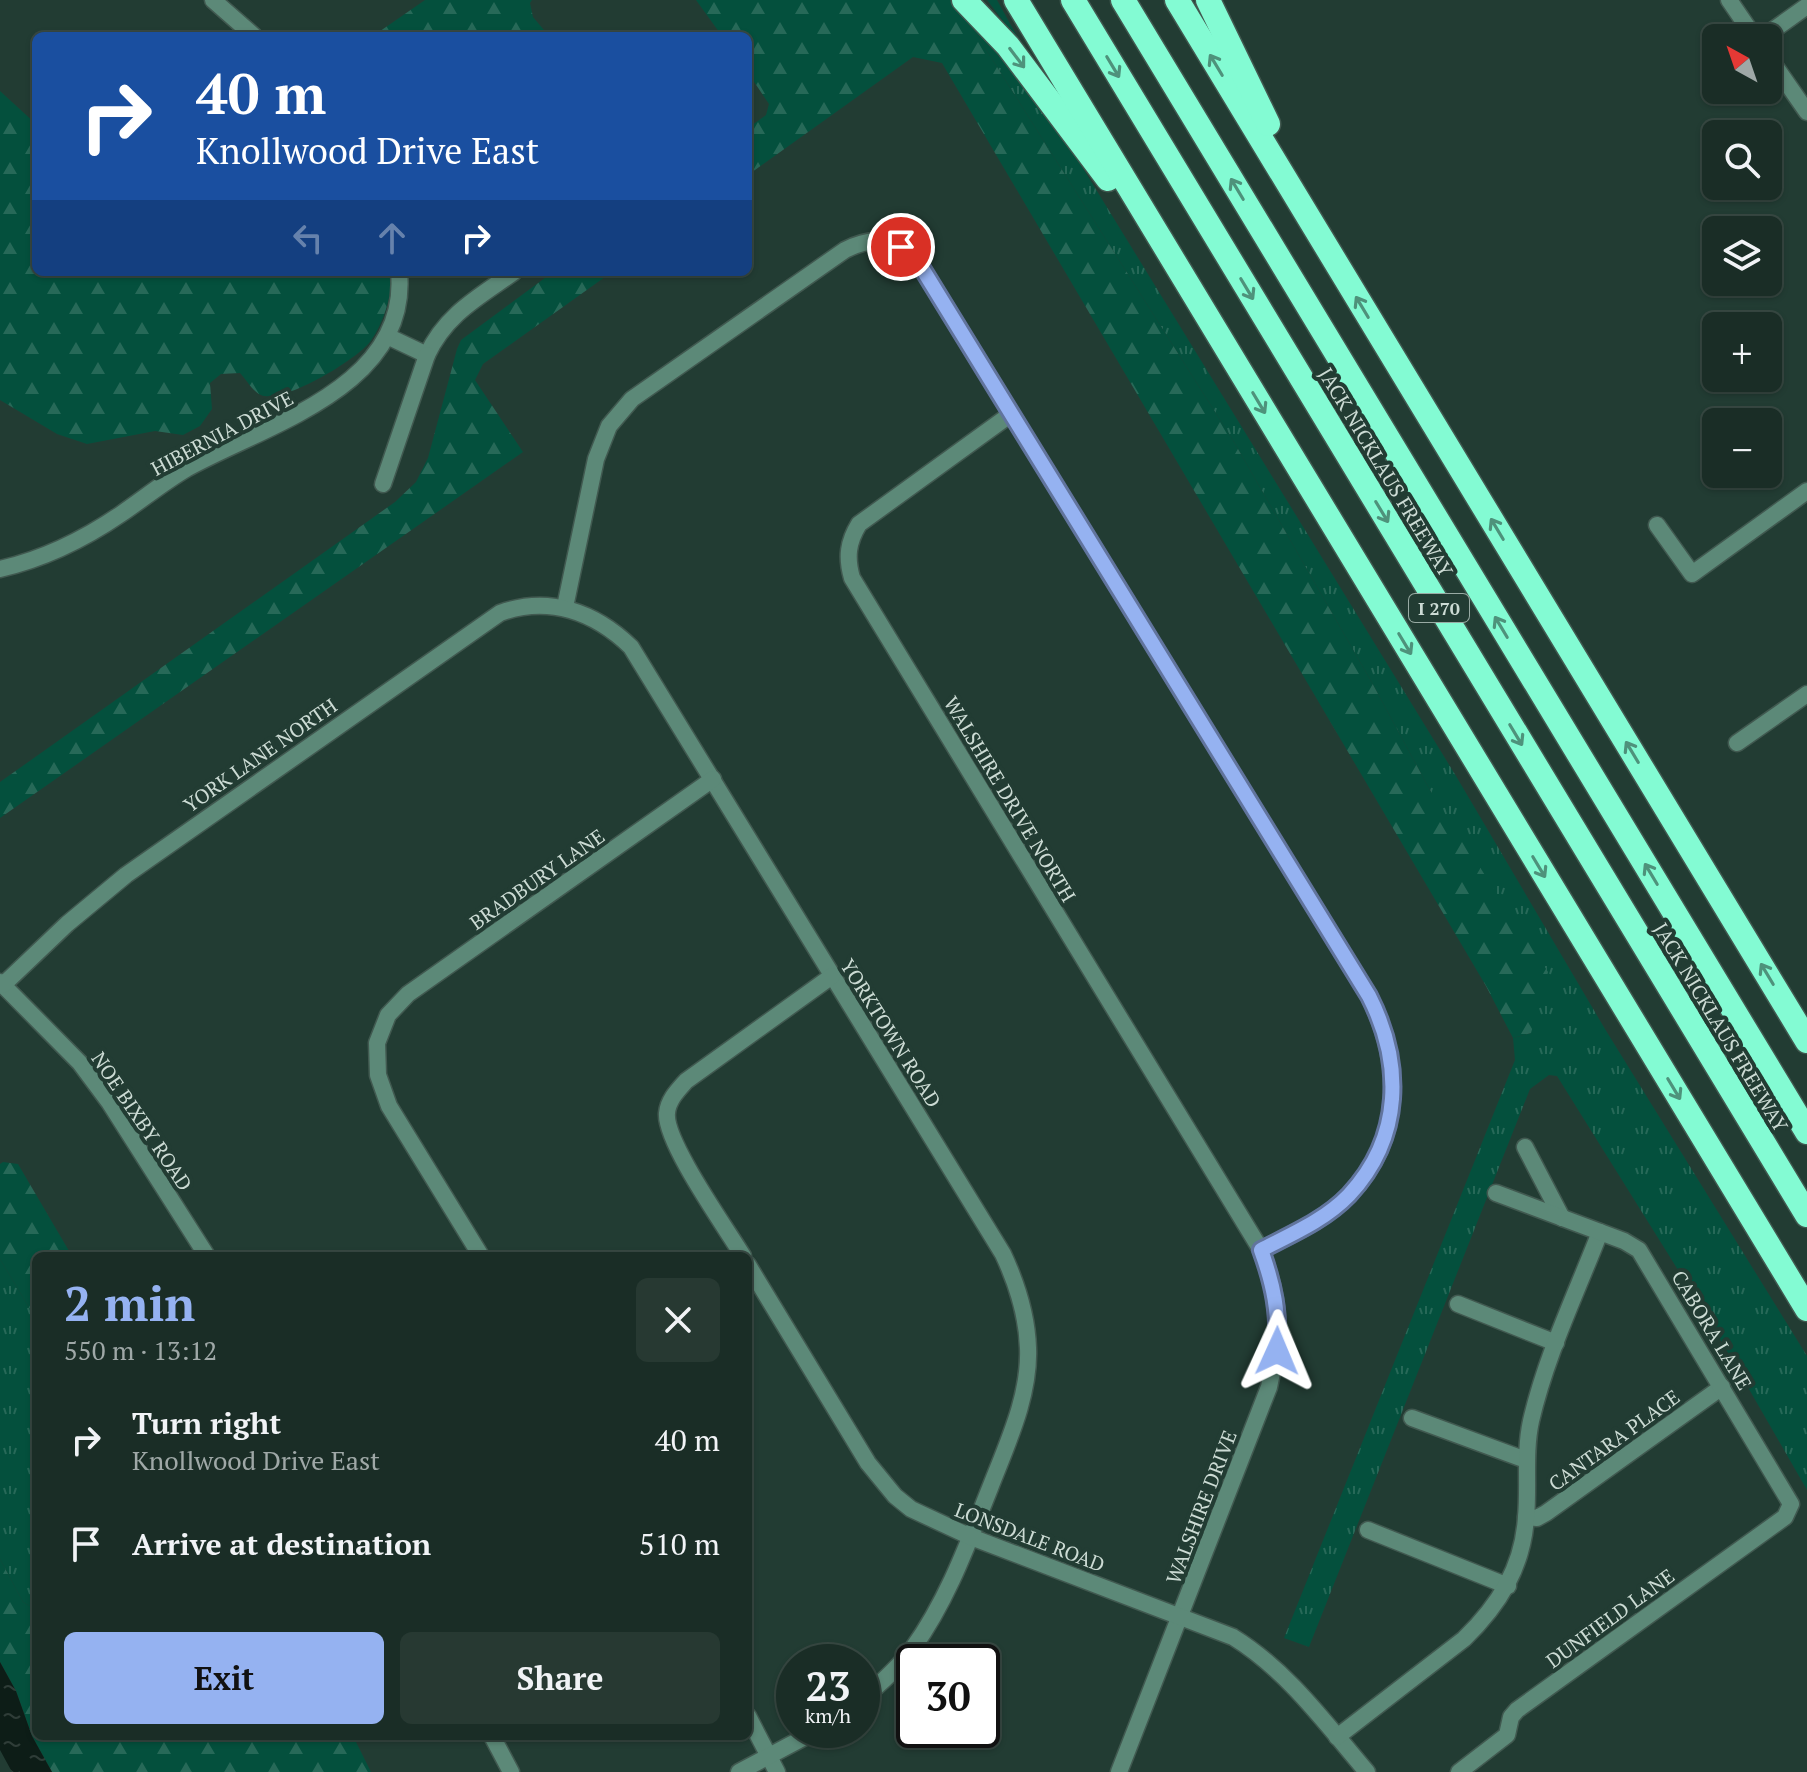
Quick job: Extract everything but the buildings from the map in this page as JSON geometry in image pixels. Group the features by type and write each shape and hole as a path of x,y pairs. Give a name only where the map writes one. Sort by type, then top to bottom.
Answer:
{"highway":[{"path":"964,0 1008,46 1175,264"},
{"path":"1016,0 1807,1309"},
{"name":"JACK NICKLAUS FREEWAY","path":"1073,0 1807,1215"},
{"name":"JACK NICKLAUS FREEWAY","path":"1123,0 1807,1132"},
{"path":"1177,0 1807,1041"},
{"path":"1208,0 1272,133 1285,180"}],"street":[{"path":"213,0 249,32"},
{"path":"1729,0 1745,24"},
{"path":"1782,24 1807,6"},
{"path":"1782,76 1807,112"},
{"path":"565,607 596,459 609,426 632,399 845,250 868,241 893,242 908,252 920,265 1369,996 1388,1041 1392,1061 1391,1110 1386,1130 1361,1180 1316,1221 1261,1250"},
{"name":"HIBERNIA DRIVE","path":"0,569 55,553 108,523 183,471 304,412 346,383 377,352 387,336 399,293 399,276"},
{"path":"383,484 427,355 443,326 509,276"},
{"path":"387,336 427,355"},
{"name":"WALSHIRE DRIVE NORTH","path":"1011,414 859,524 849,544 852,578 1261,1250"},
{"path":"1657,525 1692,574 1807,491"},
{"name":"YORK LANE NORTH","path":"2,984 126,875 488,620 525,605 565,607"},
{"name":"YORKTOWN ROAD","path":"565,607 604,625 631,647 1003,1254 1016,1283 1025,1316 1028,1348 1027,1380 1012,1431 949,1588 913,1648 880,1684"},
{"path":"1737,743 1807,694"},
{"name":"BRADBURY LANE","path":"479,1252 389,1106 378,1075 377,1043 388,1015 408,994 713,779"},
{"path":"741,1252 675,1145 667,1123 667,1111 671,1099 686,1081 832,976"},
{"name":"NOE BIXBY ROAD","path":"2,984 80,1063 137,1142 205,1252"},
{"path":"1525,1147 1562,1218"},
{"name":"CABORA LANE","path":"1496,1193 1632,1244 1645,1258 1791,1499 1791,1504"},
{"path":"1337,1737 1464,1639 1484,1620 1508,1586 1523,1542 1526,1460 1531,1423 1556,1343 1600,1232"},
{"name":"WALSHIRE DRIVE","path":"1119,1772 1269,1387 1279,1318 1273,1283 1261,1250"},
{"name":"LONSDALE ROAD","path":"752,1272 880,1480 911,1509 971,1537 1233,1637 1252,1649 1291,1683 1367,1772"},
{"path":"1458,1304 1556,1343"},
{"name":"CANTARA PLACE","path":"1526,1517 1537,1518 1546,1513 1722,1387"},
{"path":"1412,1418 1526,1460"},
{"name":"DUNFIELD LANE","path":"1459,1772 1507,1735 1511,1717 1517,1710 1785,1517 1791,1504"},
{"path":"1368,1530 1508,1586"},
{"path":"752,1724 773,1765"},
{"path":"494,1740 511,1772"},
{"path":"739,1772 773,1765 795,1748"}],"green space":[{"path":"425,0 532,0 533,17 546,32 379,32"},
{"path":"696,0 950,0 968,21 1234,442 1431,792 1548,972 1531,1033 1513,1038 1486,986 942,63 913,57 752,172 752,125 766,115 769,104 752,79 752,32 719,32"},
{"path":"950,0 963,0 1054,121 1807,1356 1807,1490 1708,1318 1557,1076 1549,1075 1530,1089 1309,1647 1284,1638 1515,1060 1513,1038 1531,1033 1431,792 1371,681 1234,442 968,21"},
{"path":"987,0 997,0 1023,47"},
{"path":"0,91 32,120 32,276 392,276 391,290 379,326 362,350 318,379 271,396 261,395 240,373 221,374 210,383 212,409 200,426 183,435 155,431 87,444 57,434 0,400"},
{"path":"548,276 606,276 483,364 475,380 523,452 0,818 0,782 395,502 416,482 428,458 461,340"},
{"path":"0,1164 18,1164 70,1252 32,1252 32,1312 0,1259"},
{"path":"0,1259 32,1312 32,1608 23,1602 0,1559"},
{"path":"0,1559 23,1602 32,1608 32,1736 16,1691 0,1662"},
{"path":"34,1740 355,1740 371,1772 52,1772"}],"water":[{"path":"0,1662 16,1691 32,1740 52,1772 12,1772 0,1750"}],"route":[{"path":"901,247 920,265 1369,996 1388,1041 1392,1061 1391,1110 1376,1154 1361,1180 1316,1221 1261,1250 1273,1283 1279,1318 1277,1351"}]}
